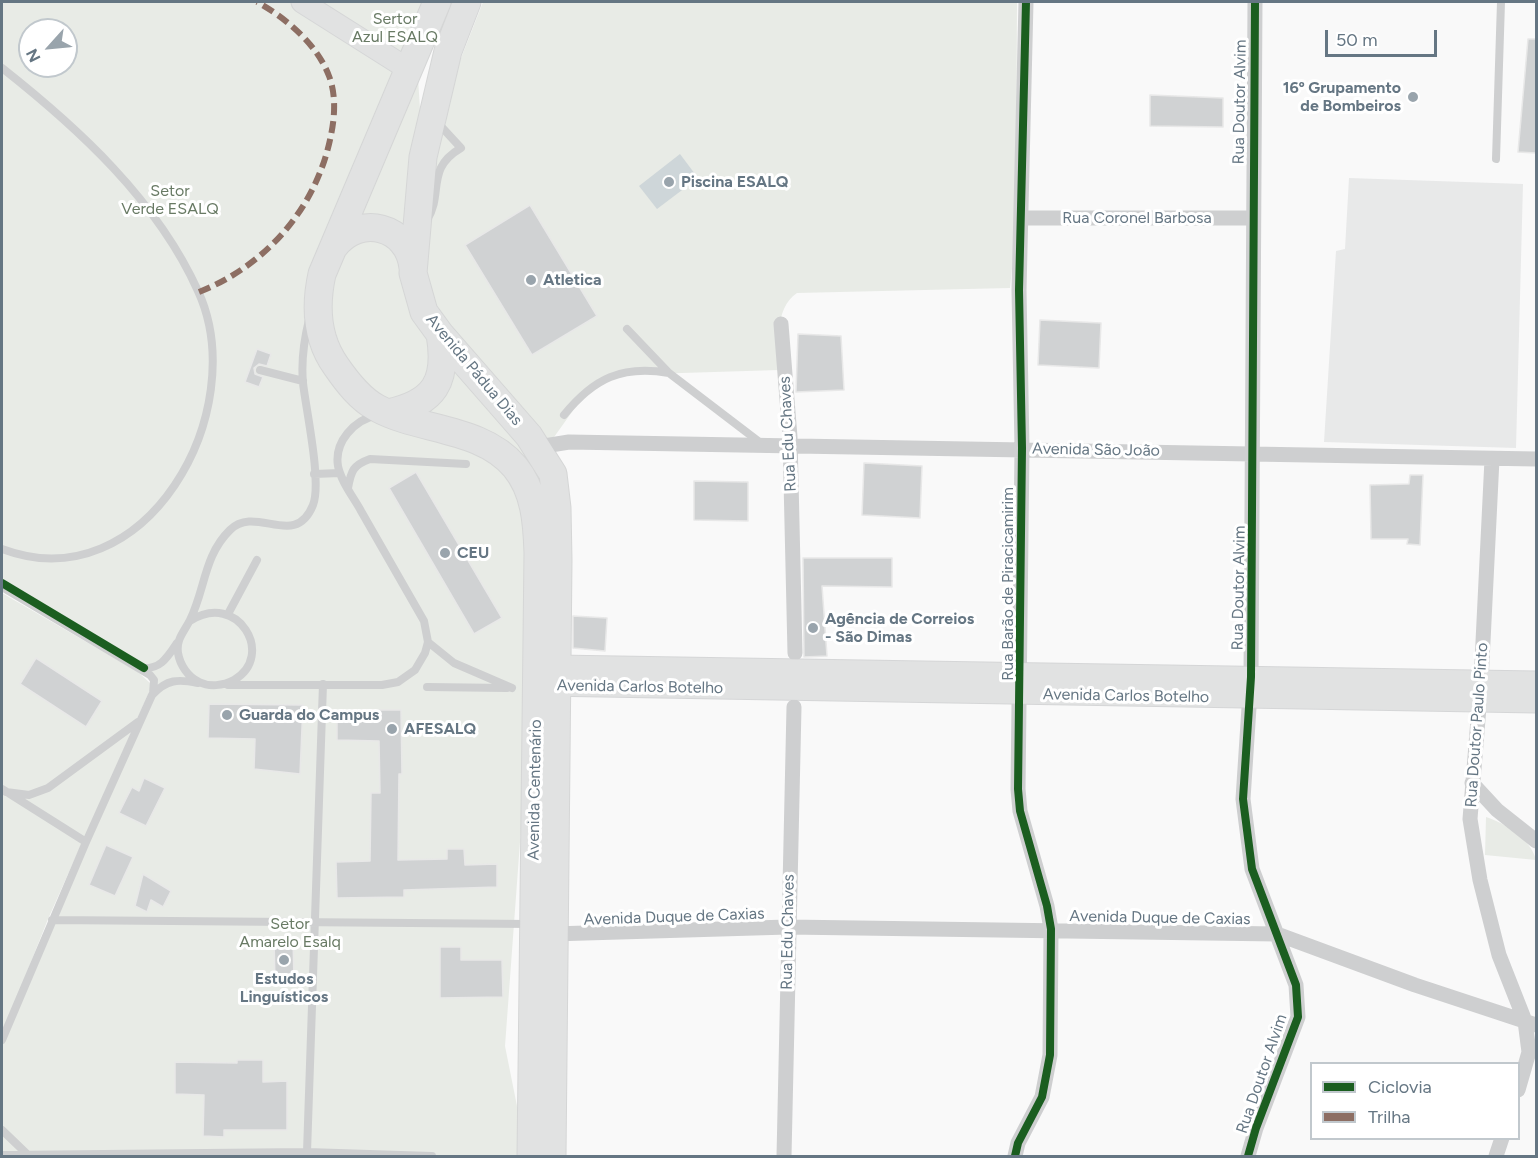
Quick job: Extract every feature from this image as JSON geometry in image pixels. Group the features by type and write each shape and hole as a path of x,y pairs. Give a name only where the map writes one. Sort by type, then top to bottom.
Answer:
{"highway":[{"path":"437,2 332,250 317,296 320,326 331,359 367,401 475,454"},
{"name":"Avenida Pádua Dias","path":"467,2 448,51 423,157 413,273 424,312 440,334 538,447 553,474 557,508 550,679"},
{"path":"408,69 420,78 433,113"},
{"path":"332,250 341,239 356,229 385,230 403,243 412,261 413,273"},
{"path":"388,413 417,404 433,389 442,373 444,362 440,334"},
{"name":"Avenida Centenário","path":"475,454 515,467 536,510 550,679 543,929 531,1156"},
{"name":"Avenida Centenário","path":"543,929 552,1156"}],"main road":[{"path":"302,2 408,69"},
{"name":"Avenida Carlos Botelho","path":"550,679 1020,684 1251,677 1480,692 1536,702"},
{"name":"Avenida Carlos Botelho","path":"1020,684 1250,698 1480,692 1536,682"}],"street":[{"name":"Rua Barão de Piracicamirim","path":"1016,1156 1018,1143 1041,1097 1050,1055 1051,929 1047,906 1020,811 1018,789 1022,448 1019,290 1026,2"},
{"name":"Rua Doutor Alvim","path":"1248,1156 1256,1128 1298,1017 1296,985 1252,869 1243,799 1251,677 1255,2"},
{"name":"Rua Coronel Barbosa","path":"1021,218 1252,218"},
{"name":"Rua Edu Chaves","path":"782,324 790,445 795,653"},
{"name":"Avenida São João","path":"538,447 569,441 1536,459"},
{"path":"553,474 566,449 583,443"},
{"name":"Rua Doutor Paulo Pinto","path":"1492,459 1480,692 1470,819 1480,880 1499,955 1531,1023 1529,1052 1520,1083"},
{"name":"Rua Edu Chaves","path":"784,1156 794,707"},
{"path":"1472,783 1497,810 1536,841"},
{"name":"Avenida Duque de Caxias","path":"543,929 788,927 1277,934 1415,986 1531,1023"},
{"path":"1496,1156 1501,1140"}],"lane":[{"path":"1496,159 1501,2"},
{"path":"2,68 53,108 144,203 199,292 214,358 210,403 192,453 168,495 143,523 111,545 68,557 41,557 2,549"},
{"path":"137,668 152,669 159,665 178,642 190,621 211,556 231,528 242,522 285,527 303,520 314,504 314,474 303,381 304,343 317,296"},
{"path":"627,329 669,373 761,442 762,446"},
{"path":"260,370 303,381"},
{"path":"564,415 578,399 614,374 631,370 669,373"},
{"path":"2,1040 86,842 153,695 161,686 172,680 211,686 322,684 382,686 398,682 416,670 428,642 424,621 340,473 338,454 348,433 364,419 388,413"},
{"path":"348,488 352,469 358,463 370,459 475,454"},
{"path":"314,474 340,473"},
{"path":"228,614 257,560"},
{"path":"2,587 154,680 153,695"},
{"path":"190,621 200,614 212,612 228,614 244,626 250,637 252,649 244,672 223,685"},
{"path":"178,642 182,666 194,679 211,686"},
{"path":"427,687 512,688 454,663 428,642"},
{"path":"307,1152 322,684"},
{"path":"4,791 29,795 48,788 141,720"},
{"path":"4,791 86,842"},
{"name":"Avenida Duque de Caxias","path":"52,920 543,929"},
{"path":"2,1130 29,1155"},
{"path":"2,1155 307,1152 432,1156"}],"shaded area":[{"name":"Piscina ESALQ","path":"680,154 698,178 657,209 639,186"},
{"path":"1349,178 1523,184 1516,448 1324,442 1336,251 1345,249"}],"green space":[{"name":"Setor Amarelo Esalq","path":"2,2 434,2 418,78 423,155 483,2 1017,2 1016,229 1010,288 797,293 789,300 781,318 779,370 617,375 582,398 524,479 530,706 505,1046 527,1156 2,1156 2,1042 152,695 153,680 2,586"},
{"path":"2,593 138,672 150,683 151,688 48,919 2,1035"},
{"path":"1486,817 1501,823 1523,839 1529,845 1536,860 1485,855"}],"building":[{"path":"1528,39 1536,39 1536,153 1518,152"},
{"path":"1150,95 1223,98 1223,127 1150,126"},
{"name":"Atletica","path":"530,205 597,316 532,355 465,245"},
{"path":"1040,320 1101,323 1099,368 1038,365"},
{"path":"798,334 841,336 844,390 796,392"},
{"path":"257,349 271,354 267,366 259,364 254,368 255,374 263,377 259,387 245,382"},
{"path":"864,463 922,466 920,518 862,515"},
{"name":"CEU","path":"416,472 502,618 474,634 389,488"},
{"path":"1410,475 1423,475 1420,545 1407,544 1408,539 1371,539 1370,485 1409,484"},
{"path":"694,481 748,482 748,521 694,520"},
{"path":"803,558 892,558 892,587 822,586 827,656 804,657"},
{"path":"573,616 607,618 605,651 573,648"},
{"path":"36,658 102,701 86,727 20,684"},
{"path":"209,704 303,705 300,774 254,769 255,739 208,738"},
{"path":"379,710 401,710 402,774 399,774 398,860 447,859 447,849 464,849 465,865 497,864 497,887 404,890 404,897 337,898 336,862 370,861 371,793 380,793 379,741 337,740 337,715 379,715"},
{"path":"144,778 165,788 146,826 119,813 132,787 139,791"},
{"path":"106,845 133,857 115,896 89,885"},
{"path":"143,874 171,891 163,907 151,900 147,912 135,906"},
{"name":"Estudos Linguísticos","path":"293,937 294,983 275,983 274,938"},
{"path":"440,947 461,947 461,960 502,960 503,997 440,998"},
{"path":"237,1060 263,1060 263,1082 287,1081 287,1130 224,1130 224,1137 203,1136 204,1095 175,1094 175,1062 237,1063"}],"marked path":[{"path":"199,292 246,266 285,230 301,209 314,186 331,135 334,98 324,64 299,33 279,16 257,2"}],"cycle path":[{"path":"1015,1156 1018,1143 1042,1097 1050,1055 1051,929 1047,906 1020,811 1018,789 1022,448 1019,290 1026,2"},
{"path":"1248,1156 1256,1128 1298,1017 1296,985 1252,869 1243,799 1251,677 1255,2"},
{"path":"2,583 144,668"}],"place":[{"name":"16º Grupamento de Bombeiros","path":"1413,97"},
{"name":"Piscina ESALQ","path":"669,182"},
{"name":"Atletica","path":"531,280"},
{"name":"CEU","path":"445,553"},
{"name":"Agência de Correios - São Dimas","path":"813,628"},
{"name":"Guarda do Campus","path":"227,715"},
{"name":"AFESALQ","path":"392,729"},
{"name":"Estudos Linguísticos","path":"284,960"}],"park label":[{"name":"Sertor Azul ESALQ","path":"395,28"},
{"name":"Setor Verde ESALQ","path":"170,200"}]}
